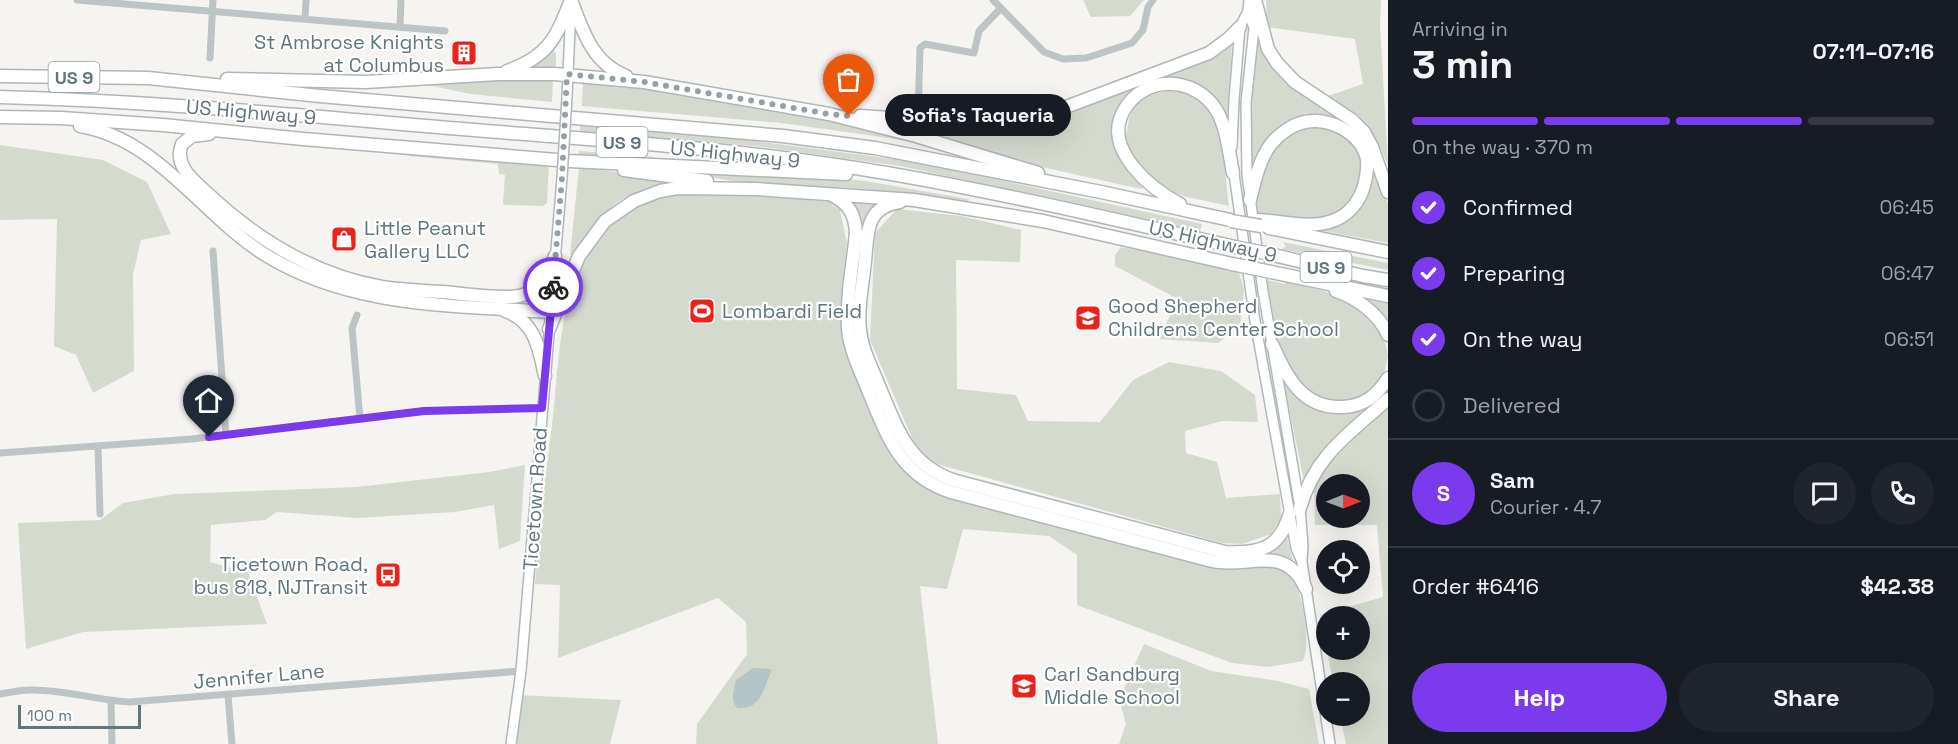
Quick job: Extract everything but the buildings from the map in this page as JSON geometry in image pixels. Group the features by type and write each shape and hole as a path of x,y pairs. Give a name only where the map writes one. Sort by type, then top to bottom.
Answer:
{"highway":[{"path":"498,74 526,64 546,50 559,30 571,0"},
{"path":"571,0 587,42 597,57 617,73 644,82"},
{"path":"1252,5 1268,49 1277,63 1295,82 1352,120 1365,132 1388,192"},
{"path":"829,114 994,125 1034,119 1209,53 1240,27"},
{"path":"148,78 366,82 498,74 567,74 644,82 829,114 916,136 1101,192"},
{"name":"US Highway 9","path":"0,76 148,78 320,96 783,136 875,148 1101,192 1231,221 1261,223 1388,252"},
{"path":"1197,212 1161,194 1140,177 1125,155 1119,132 1122,114 1133,98 1147,89 1169,82 1187,86 1205,97 1217,112 1226,135 1233,173"},
{"name":"US Highway 9","path":"0,97 76,99 194,107 771,156 890,173 1031,201 1388,280"},
{"path":"2,117 163,124 569,161 839,174 890,173"},
{"path":"2,117 86,127 123,140 143,151 167,170 241,238 278,262 321,282 354,293 395,300 550,312"},
{"path":"1250,200 1258,166 1272,144 1286,130 1305,122 1322,121 1340,127 1357,139 1367,159 1366,177 1361,195 1350,210 1336,220 1318,224 1261,223"},
{"path":"242,132 201,134 185,139 180,149 182,165 193,179 246,227 290,256 327,272 358,282 391,288 511,297 527,295 539,286 549,272 555,256"},
{"path":"569,161 756,189"},
{"path":"549,329 583,248 605,221 618,210 644,197 671,189 756,189 914,200 1043,220 1232,264 1388,296"},
{"path":"828,193 845,202 855,218 856,233 848,318 853,354 888,437 899,456 913,471 936,486 951,492 1212,561 1283,563 1300,574 1306,589"},
{"path":"914,200 887,204 878,210 871,221 859,319 866,353 898,429 909,448 925,465 941,476 1226,552 1255,550 1274,543 1285,529 1312,474 1323,458 1388,399"},
{"path":"1307,280 1347,295 1377,318 1388,335"},
{"path":"498,308 516,316 531,330 545,376"},
{"path":"1272,344 1286,373 1301,392 1315,404 1331,408 1352,407 1367,402 1379,392 1388,378"}],"main road":[{"name":"Ticetown Road","path":"511,744 521,671 562,178 571,0"},
{"path":"1249,0 1252,5 1254,28 1245,159 1295,510"},
{"path":"1252,5 1240,27 1234,100 1233,173 1255,321 1304,546 1302,562 1330,744"}],"street":[{"path":"77,0 445,31"},
{"path":"210,58 213,0"},
{"path":"305,18 306,0"},
{"path":"400,27 401,0"},
{"path":"993,0 1044,52 1063,59 1086,58 1132,43 1143,30 1148,7 1153,0"},
{"path":"918,120 920,48 922,45 974,53 979,31 1001,8"},
{"path":"213,251 226,435"},
{"path":"357,315 352,328 360,419"},
{"path":"0,453 226,435 424,411 542,408"},
{"path":"98,446 100,514"},
{"name":"Jennifer Lane","path":"0,694 28,690 111,701 142,701 521,671"},
{"path":"228,695 232,744"},
{"path":"111,701 112,744"}],"shaded area":[{"path":"1083,0 1144,0 1130,16 1091,17"},
{"path":"1266,0 1381,0 1380,25 1388,165 1376,141 1364,125 1348,111 1325,97 1363,84 1355,39 1267,27"},
{"path":"1257,37 1261,44 1352,126 1372,157 1388,204 1388,243 1313,229 1350,215 1369,159 1323,117 1262,150 1252,164 1250,114"},
{"path":"1232,45 1227,122 1183,80 1123,104 1121,159 1143,188 1141,189 1019,162 890,123 1000,128 1208,57"},
{"path":"553,50 556,53 556,64 553,70 520,71 534,65"},
{"path":"510,79 553,79 552,102 471,94 427,85"},
{"path":"583,81 616,83 858,125 911,139 910,141 782,123 582,106"},
{"path":"1175,89 1193,94 1204,103 1211,115 1221,145 1229,206 1187,197 1159,186 1134,161 1125,141 1129,119 1135,105 1150,95"},
{"path":"580,124 747,140 902,160 1202,224 1200,231 900,166 754,146 580,132"},
{"path":"1323,126 1347,139 1359,154 1360,184 1350,202 1335,214 1316,219 1276,217 1257,213 1258,188 1265,163 1271,152 1288,134 1299,128"},
{"path":"0,145 103,160 147,182 171,234 141,240 133,274 134,371 93,393 76,355 54,346 57,219 0,220"},
{"path":"579,151 653,157 653,161 579,157"},
{"path":"409,153 549,164 547,203 543,206 505,205 503,203 505,175 499,174 498,164 409,156"},
{"path":"579,167 683,181 632,194 614,205 598,220 574,256 570,255"},
{"path":"689,172 804,174 865,181 969,199 968,202 854,188 750,183"},
{"path":"699,193 829,202 840,210 847,243 841,304 843,338 893,459 930,491 1213,567 1264,567 1283,570 1289,573 1294,580 1302,603 1306,629 1303,661 1268,667 1232,663 1077,605 1077,555 1049,536 963,529 947,589 920,586 938,744 696,744 697,724 747,654 746,622 718,598 558,658 560,585 535,584 560,348 572,289 587,255 610,225 624,213 640,203 663,196"},
{"path":"855,200 880,202 860,238 861,223"},
{"path":"897,209 961,216 1021,230 1020,262 956,260 957,389 1016,395 1028,421 1100,422 1133,380 1169,362 1221,371 1255,395 1258,422 1222,421 1185,431 1186,453 1217,462 1226,498 1280,494 1281,519 1271,534 1242,544 1222,543 933,463 918,452 870,340 875,233"},
{"path":"1283,242 1388,263 1388,270 1281,249 1286,247"},
{"path":"1121,247 1229,268 1239,273 1244,289 1240,325 1218,343 1159,339 1178,299 1115,266 1115,255"},
{"path":"1267,280 1285,284 1285,281 1324,291 1346,300 1369,317 1384,338 1388,355 1381,381 1362,399 1328,403 1308,391 1295,378 1279,348"},
{"path":"1367,298 1388,302 1388,326 1366,301"},
{"path":"1283,379 1324,411 1333,413 1360,410 1388,388 1388,395 1304,481"},
{"path":"1388,409 1388,744 1346,744 1342,726 1370,726 1370,672 1331,672 1329,660 1370,660 1370,606 1352,606 1383,597 1377,525 1370,525 1370,474 1322,474 1337,452"},
{"path":"525,465 520,541 499,549 494,505 455,512 358,518 277,512 265,520 211,525 210,562 248,572 267,624 83,632 26,649 18,523 100,520 123,503 175,494 357,487 489,472"},
{"path":"1316,482 1316,525 1315,525 1314,485"},
{"path":"1287,537 1294,565 1285,558 1264,555 1263,551 1278,545"},
{"path":"1144,644 1211,671 1278,681 1309,689 1319,744 1119,744 1126,724 1119,699"},
{"path":"753,668 771,669 771,672 760,698 751,706 737,708 733,698 736,680"},
{"path":"517,695 621,700 610,744 511,744"}],"way so far":[{"path":"553,287 562,178 567,74 644,82 849,116"}],"place":[{"name":"St Ambrose Knights at Columbus","path":"464,53"},
{"name":"Sofia's Taqueria","path":"849,116"},
{"name":"Little Peanut Gallery LLC","path":"344,239"},
{"name":"Lombardi Field","path":"702,311"},
{"name":"Good Shepherd Childrens Center School","path":"1088,318"},
{"name":"Ticetown Road, bus 818, NJTransit","path":"388,575"},
{"name":"Carl Sandburg Middle School","path":"1024,686"}],"route":[{"path":"209,437 424,411 542,408 553,287"}]}
